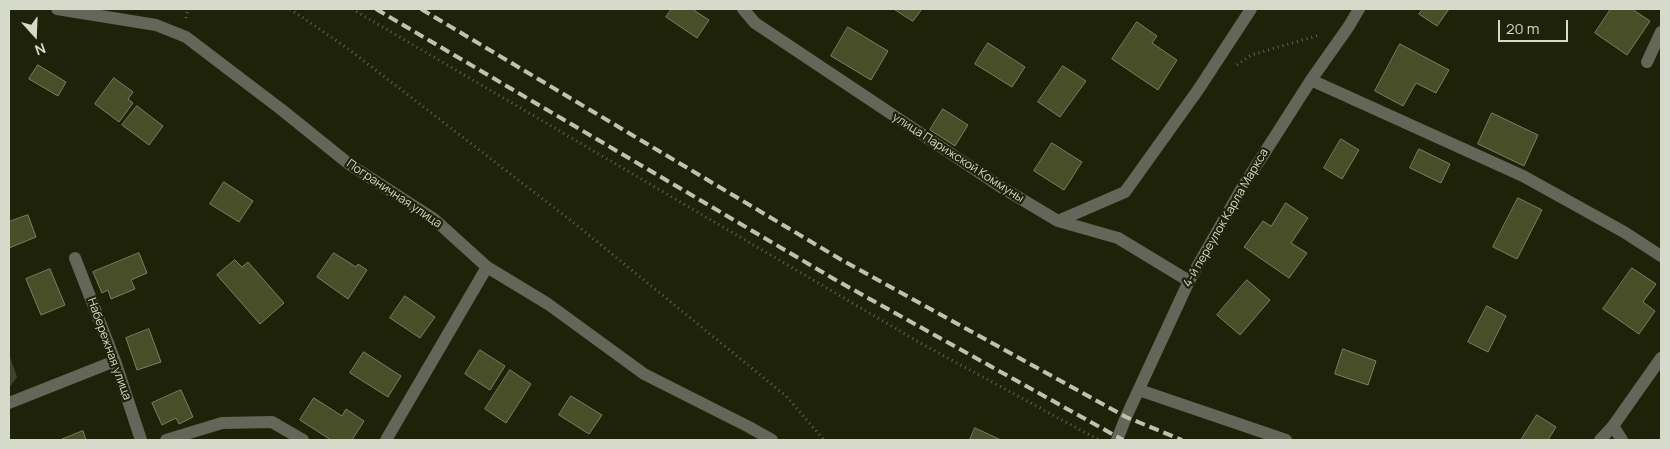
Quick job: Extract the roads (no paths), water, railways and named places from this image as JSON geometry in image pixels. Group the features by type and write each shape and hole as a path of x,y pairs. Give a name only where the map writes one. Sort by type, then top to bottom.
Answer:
{"street":[{"name":"Пограничная улица","path":"57,9 156,25 186,37 349,164 434,219 487,267 548,304 644,374 772,440"},
{"name":"улица Парижской Коммуны","path":"743,9 755,23 1000,187 1058,221 1118,238 1188,281"},
{"path":"750,9 755,23"},
{"path":"1058,221 1125,192 1198,90 1251,9"},
{"name":"4-й переулок Карла Маркса","path":"1117,440 1188,281 1242,188 1311,80 1350,26 1359,9"},
{"path":"1647,62 1661,32"},
{"path":"1311,80 1523,176 1624,232 1661,256"},
{"name":"Набережная улица","path":"75,258 115,361 141,440"},
{"path":"386,440 487,267"},
{"path":"1600,440 1613,426 1661,358"},
{"path":"9,403 115,361"},
{"path":"1139,390 1286,440"},
{"path":"166,440 222,423 272,422 303,440"},
{"path":"1613,426 1622,440"}],"railway":[{"path":"376,9 834,279 1123,440"},
{"path":"421,9 840,259 1126,417 1182,440"}]}
